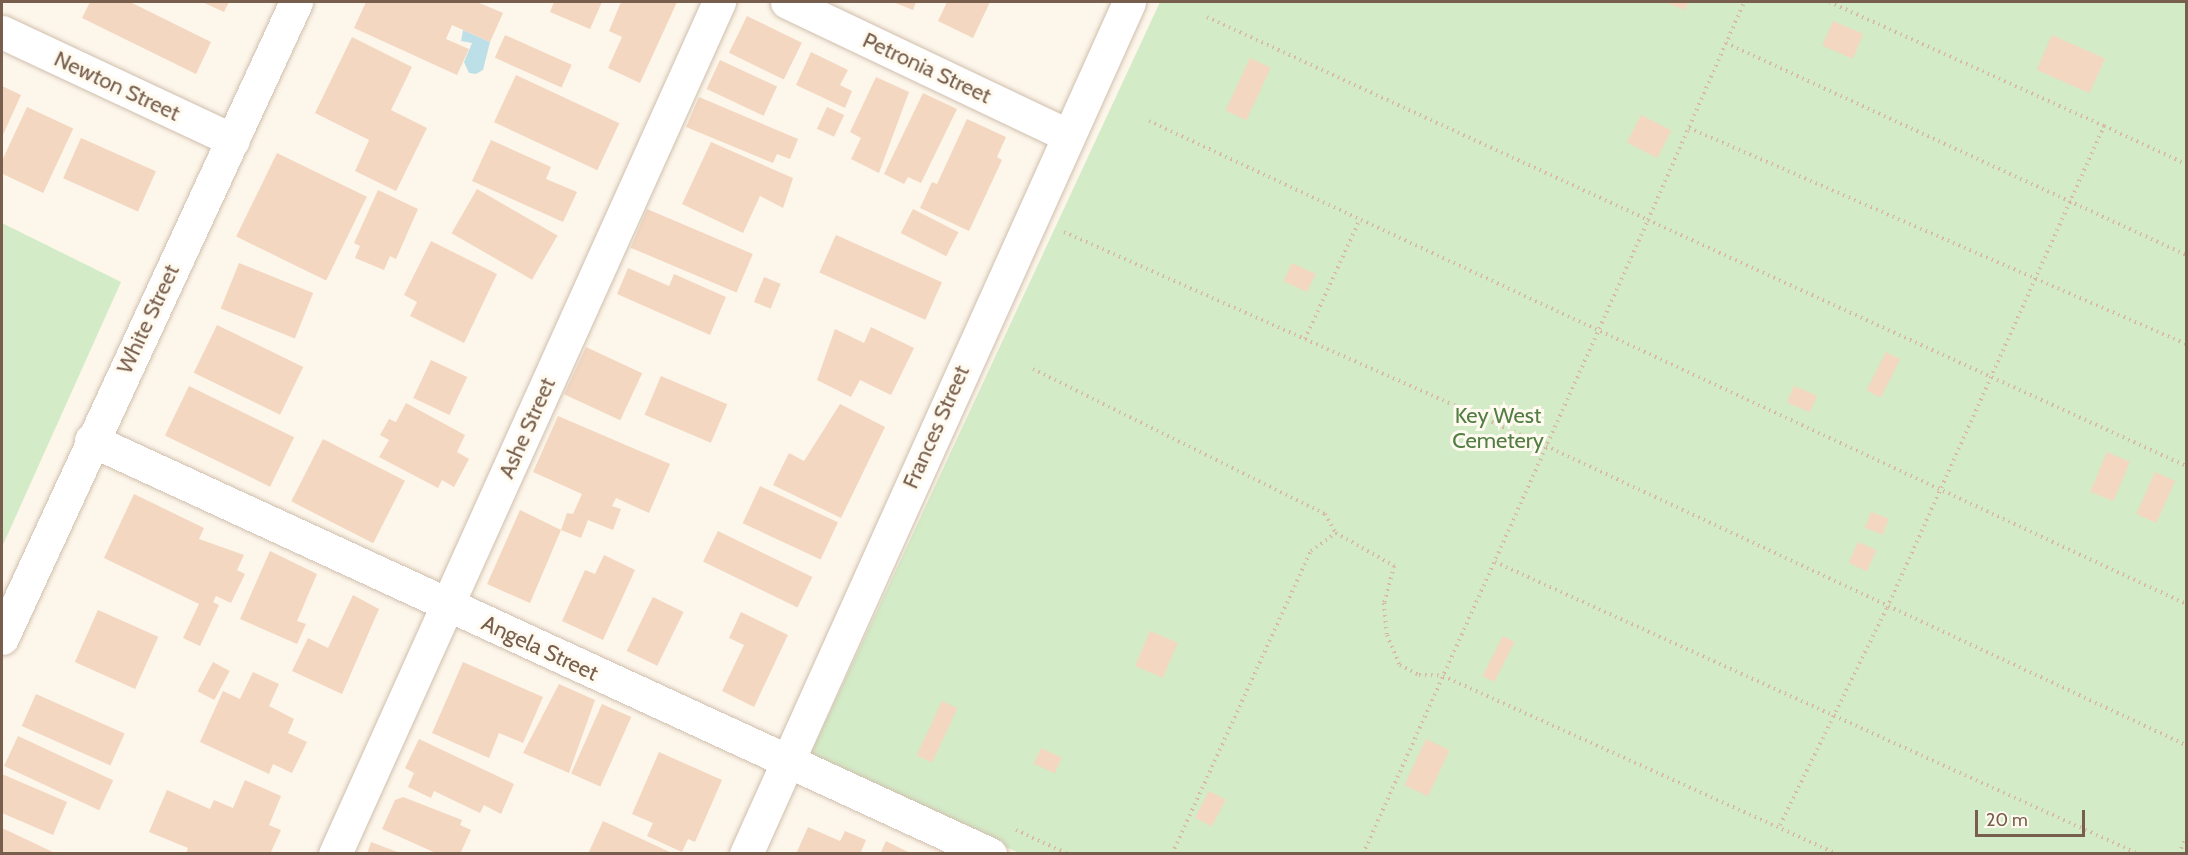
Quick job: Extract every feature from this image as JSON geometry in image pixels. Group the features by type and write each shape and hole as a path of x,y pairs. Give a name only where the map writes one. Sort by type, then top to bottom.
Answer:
{"street":[{"name":"White Street","path":"2,638 91,440 296,2"},
{"name":"Ashe Street","path":"335,854 719,2"},
{"name":"Petronia Street","path":"787,2 1067,135"},
{"name":"Frances Street","path":"746,854 1067,135 1130,2"},
{"name":"Newton Street","path":"2,32 233,140"},
{"name":"Angela Street","path":"91,440 990,854"}],"path":[{"path":"1363,854 1744,2"},
{"path":"1830,2 2187,164"},
{"path":"1207,17 2187,466"},
{"path":"1726,43 2072,200 2187,255"},
{"path":"1149,122 1597,334 2187,604"},
{"path":"1780,825 1887,608 2104,126"},
{"path":"1689,128 2037,276 2187,344"},
{"path":"1030,218 1546,446 1887,608 2187,745"},
{"path":"1305,339 1359,221"},
{"path":"1033,369 1324,514 1336,533 1394,566 1384,603 1386,635 1400,665 1419,675 1443,676 1780,825 1837,854"},
{"path":"1172,854 1311,551 1336,533"},
{"path":"1495,562 2139,854"},
{"path":"2179,854 2187,837"}],"green space":[{"name":"Key West Cemetery","path":"1160,2 2186,2 2186,853 1019,853 809,757"},
{"path":"2,223 121,282 2,547"}],"water":[{"path":"463,30 490,42 483,70 476,74 469,73 464,62 472,43 461,41"}],"building":[{"path":"90,2 130,2 211,42 196,74 82,18"},
{"path":"202,2 229,2 224,12"},
{"path":"366,2 477,2 503,13 490,42 452,25 446,39 469,49 457,75 354,28"},
{"path":"554,2 602,2 590,29 550,12"},
{"path":"621,2 677,2 640,83 608,68 622,37 609,31"},
{"path":"893,2 916,2 913,10"},
{"path":"947,2 990,2 973,38 938,21"},
{"path":"1665,2 1689,2 1685,10"},
{"path":"747,16 802,43 784,80 729,53"},
{"path":"1833,21 1863,34 1853,59 1822,46"},
{"path":"505,35 572,65 562,88 495,58"},
{"path":"2052,35 2105,59 2090,93 2037,70"},
{"path":"352,37 412,67 391,110 427,128 396,191 355,171 369,140 315,113"},
{"path":"811,52 848,70 840,85 852,91 845,108 796,85"},
{"path":"1250,58 1271,68 1246,120 1225,111"},
{"path":"720,60 777,87 764,116 706,89"},
{"path":"516,75 619,123 597,170 494,122"},
{"path":"876,77 909,92 879,173 851,159 861,138 850,132"},
{"path":"2,86 21,95 2,137"},
{"path":"923,93 957,109 921,183 908,177 904,184 884,174"},
{"path":"699,97 798,139 790,159 777,154 773,163 686,127"},
{"path":"27,107 73,129 43,193 2,174 2,161"},
{"path":"827,107 844,115 834,137 817,129"},
{"path":"1641,115 1671,130 1657,158 1627,143"},
{"path":"967,119 1006,137 997,157 1002,160 969,231 920,208 932,182 937,184"},
{"path":"81,138 156,171 138,212 63,178"},
{"path":"491,140 551,167 546,179 577,192 563,222 472,181"},
{"path":"711,142 793,178 783,208 760,196 743,233 682,204"},
{"path":"277,153 367,197 326,280 236,237"},
{"path":"477,189 558,235 532,280 452,233"},
{"path":"378,190 418,209 396,259 390,256 384,270 355,258 360,246 354,243"},
{"path":"647,209 753,254 736,293 631,248"},
{"path":"913,209 958,232 946,256 901,233"},
{"path":"836,235 942,282 925,320 819,272"},
{"path":"431,241 497,274 464,343 410,316 417,302 404,295"},
{"path":"239,263 313,293 295,338 221,308"},
{"path":"1292,263 1316,274 1307,292 1284,281"},
{"path":"628,268 669,286 674,274 726,297 710,335 617,294"},
{"path":"764,277 781,284 771,309 754,302"},
{"path":"217,325 303,367 280,415 194,373"},
{"path":"871,327 914,348 891,395 860,380 851,397 817,380 835,329 864,343"},
{"path":"586,347 642,373 620,420 564,394"},
{"path":"1886,352 1900,359 1881,398 1866,390"},
{"path":"431,360 467,377 450,415 413,398"},
{"path":"661,376 727,404 711,443 645,415"},
{"path":"189,386 294,437 270,487 165,435"},
{"path":"1794,386 1817,396 1810,412 1787,403"},
{"path":"406,403 465,435 457,452 469,459 454,487 442,480 438,488 379,457 389,440 380,435 389,419 396,422"},
{"path":"840,404 885,427 841,518 773,485 789,453 804,461"},
{"path":"558,416 670,464 649,513 616,498 612,506 621,509 613,530 588,520 581,538 561,530 567,513 573,514 582,494 533,472"},
{"path":"323,439 405,481 373,543 291,501"},
{"path":"2107,452 2130,462 2113,501 2090,492"},
{"path":"2155,472 2175,481 2156,523 2136,514"},
{"path":"760,486 838,522 821,560 743,523"},
{"path":"134,494 204,528 199,539 244,555 237,570 245,574 231,603 216,596 213,602 219,605 200,646 183,638 199,604 104,558"},
{"path":"520,510 561,530 530,603 487,584"},
{"path":"1871,512 1889,519 1883,535 1865,528"},
{"path":"718,531 812,577 797,608 703,562"},
{"path":"1858,542 1876,550 1867,571 1849,563"},
{"path":"270,551 317,574 297,621 306,624 297,644 240,619"},
{"path":"604,555 635,570 603,640 562,621 585,570 595,574"},
{"path":"353,595 379,609 342,694 292,671 308,638 328,648"},
{"path":"653,597 684,612 657,666 627,651"},
{"path":"98,610 158,637 135,689 75,662"},
{"path":"741,612 788,635 754,707 722,691 744,645 729,638"},
{"path":"1150,631 1178,643 1163,678 1135,666"},
{"path":"1503,636 1515,642 1494,682 1483,676"},
{"path":"213,662 230,671 214,700 198,691"},
{"path":"463,662 543,697 523,743 499,733 489,758 432,733"},
{"path":"253,672 279,684 269,706 294,719 288,733 307,742 292,773 273,764 269,774 200,742 223,691 240,699"},
{"path":"559,684 595,700 569,773 523,753"},
{"path":"36,694 125,733 110,765 22,726"},
{"path":"942,701 957,708 932,763 917,755"},
{"path":"602,704 631,717 600,786 571,773"},
{"path":"18,736 113,780 99,810 4,766"},
{"path":"419,739 514,784 501,814 484,805 480,813 434,791 431,798 408,787 414,773 405,768"},
{"path":"1426,739 1450,750 1428,796 1404,785"},
{"path":"1041,748 1062,758 1055,773 1034,763"},
{"path":"659,752 722,780 695,842 688,839 682,852 647,836 653,823 632,814"},
{"path":"2,774 67,802 53,835 2,813"},
{"path":"245,780 281,796 269,825 281,830 270,854 186,854 188,848 149,832 167,790 210,809 214,800 233,808"},
{"path":"1209,791 1226,800 1212,826 1195,817"},
{"path":"403,797 462,820 460,825 471,830 460,854 438,854 382,829 395,800"},
{"path":"603,821 674,854 588,854"},
{"path":"808,827 840,841 845,831 866,840 860,854 796,854"},
{"path":"2,828 53,852 52,854 2,854"},
{"path":"886,841 912,854 880,854"},
{"path":"371,842 400,853 400,854 367,854"}]}
